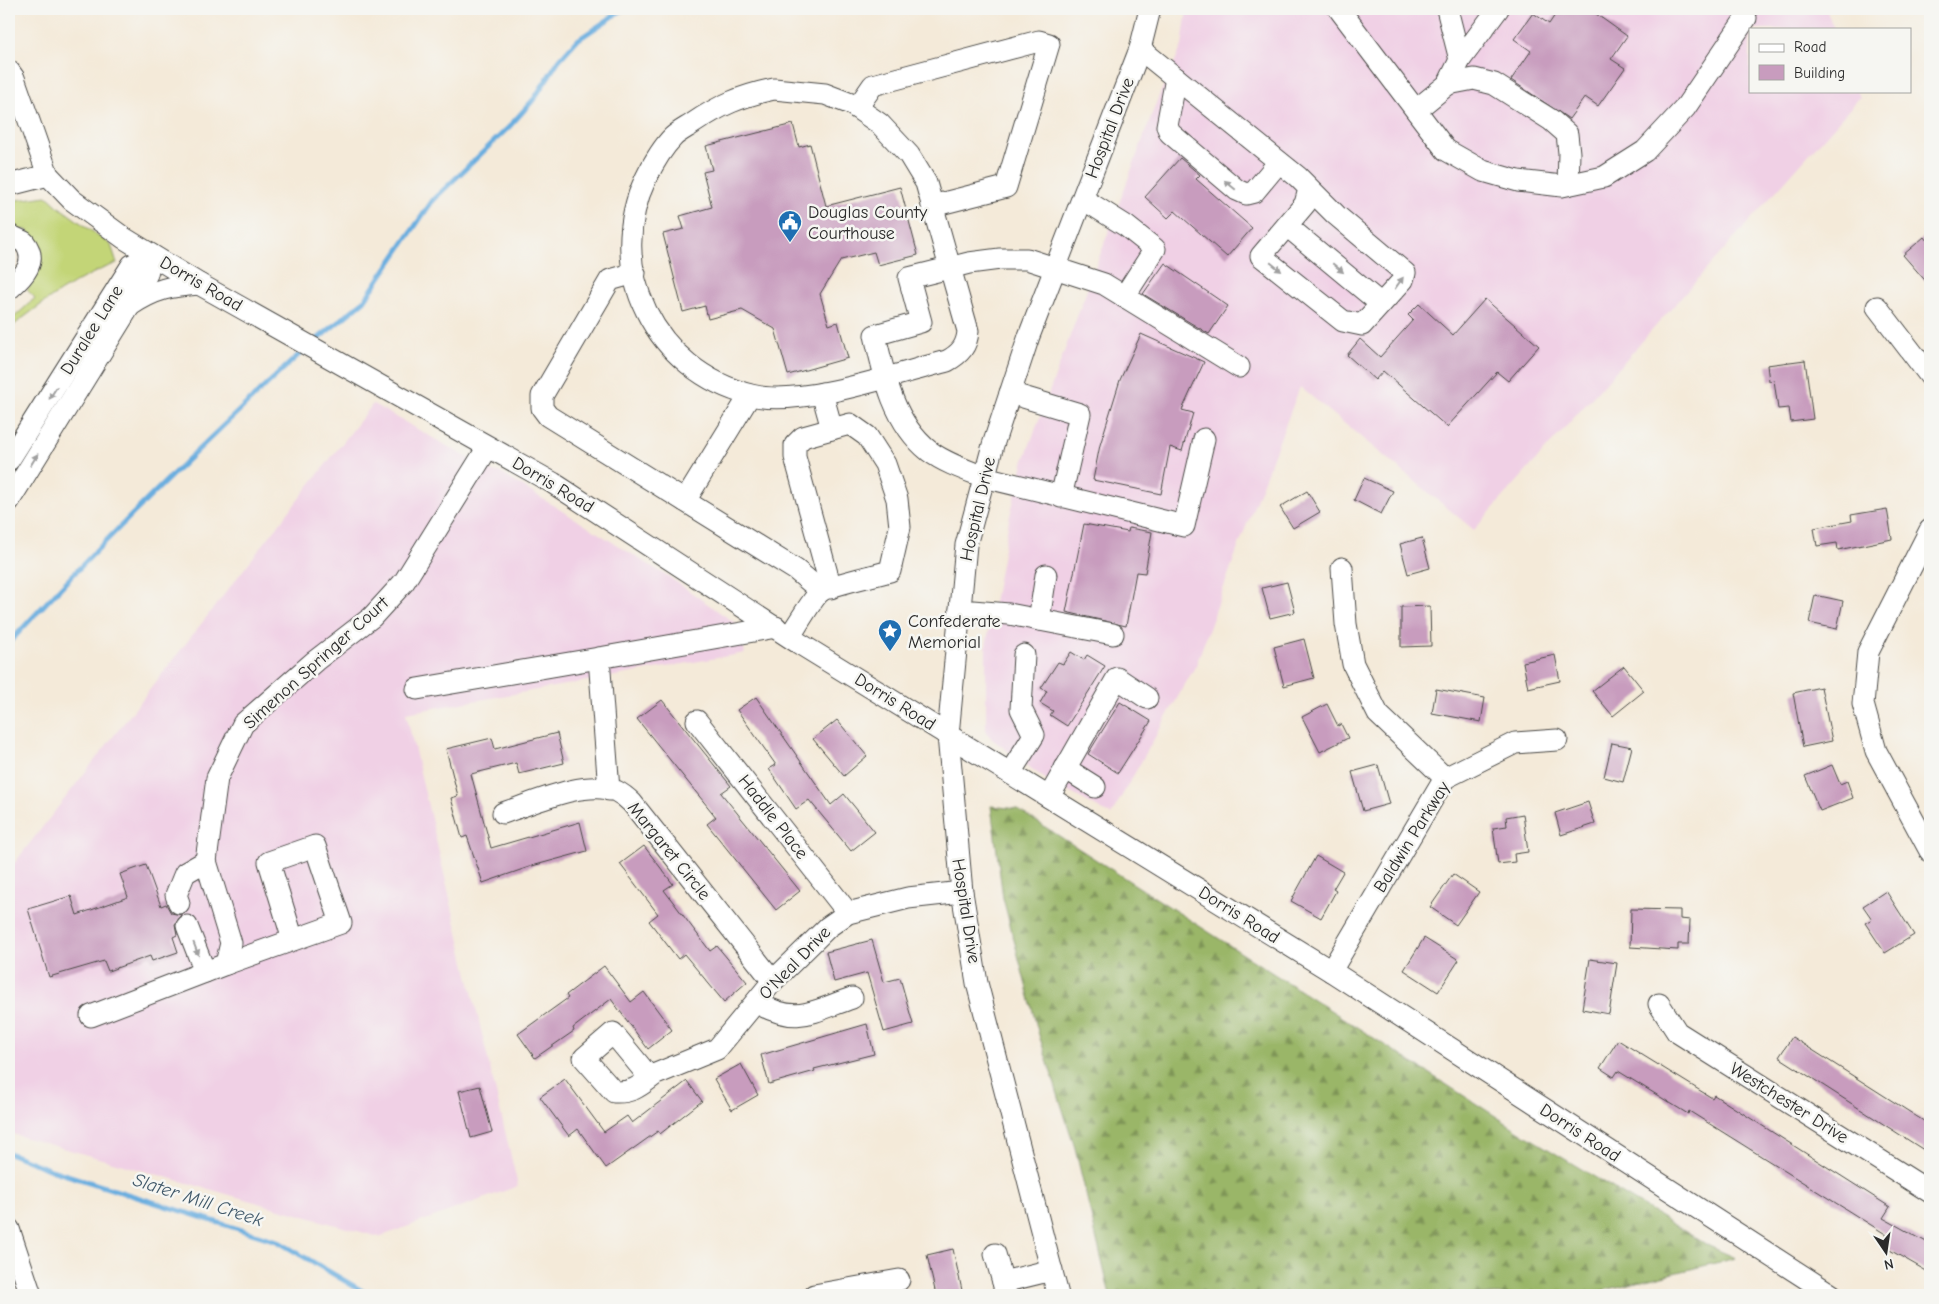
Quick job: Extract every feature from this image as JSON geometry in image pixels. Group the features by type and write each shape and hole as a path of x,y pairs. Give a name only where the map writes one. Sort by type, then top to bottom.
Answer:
{"street":[{"name":"Hospital Drive","path":"1058,1295 977,984 962,892 948,735 966,545 984,477 1029,336 1140,49 1150,9"},
{"path":"1339,9 1446,150 1483,171 1518,181 1562,186 1604,176 1645,151 1685,108 1746,18"},
{"path":"1447,9 1460,60"},
{"path":"1416,110 1448,84 1460,60 1498,9"},
{"path":"857,108 873,84 1039,41 1049,44 1006,187 932,206"},
{"path":"1140,49 1279,162 1405,273 1403,280 1362,325 1343,321 1261,256 1305,204 1308,189"},
{"name":"Dorris Road","path":"9,71 14,78 41,161 48,175 72,200 124,238 199,284 553,483 783,632 1330,971 1832,1295"},
{"path":"1176,78 1167,126 1170,133 1237,190 1246,194 1254,192 1279,162"},
{"path":"1448,84 1474,79 1494,84 1551,120 1567,134 1569,153 1568,184"},
{"path":"774,89 825,94 857,108 880,124 909,155 926,183 932,206 968,331 963,348 956,356 947,361 806,397 750,395 697,373 669,347 653,325 637,291 630,228 639,193 655,160 673,137 719,106 747,94 774,89"},
{"path":"9,185 48,175"},
{"path":"1083,199 1126,226 1156,249 1124,296"},
{"path":"1287,226 1381,304"},
{"path":"9,236 24,242 31,255 27,270 9,289"},
{"name":"Duralee Lane","path":"9,502 129,307 147,274 151,255"},
{"name":"Duralee Lane","path":"9,460 132,265 151,255"},
{"path":"1204,439 1184,526 984,477 954,466 929,451 909,429 895,404 885,377 875,335 921,322 909,278 969,263 1027,259 1104,284 1238,367"},
{"path":"635,273 610,280 542,396 542,408 548,416 826,589"},
{"name":"Duralee Lane","path":"129,307 147,294 157,290 173,286 199,284"},
{"path":"1877,308 1930,376"},
{"path":"822,393 832,429"},
{"path":"1010,393 1080,414 1061,497"},
{"path":"684,501 750,395"},
{"path":"417,689 599,658 783,632 826,589 890,571 900,527 897,499 885,464 867,436 850,424 803,437 795,445 795,457 826,589"},
{"name":"Simenon Springer Court","path":"226,964 231,943 206,861 217,778 243,724 315,660 372,617 404,582 488,447"},
{"path":"1930,530 1868,652 1863,704 1876,751 1930,851"},
{"path":"1342,568 1346,624 1353,664 1378,714 1446,778"},
{"path":"1039,620 1046,575"},
{"path":"960,610 1039,620 1113,634"},
{"path":"1010,773 1034,735 1021,708 1024,654"},
{"path":"599,658 609,790"},
{"path":"1049,797 1117,678 1147,698"},
{"name":"Haddle Place","path":"697,721 848,913"},
{"name":"Baldwin Parkway","path":"1330,971 1446,778 1515,743 1556,740"},
{"path":"1065,768 1095,787"},
{"name":"Margaret Circle","path":"503,813 572,791 593,788 617,792 632,802 774,981"},
{"path":"179,903 176,895 185,873 206,861"},
{"name":"O'Neal Drive","path":"650,1078 717,1049 774,981 828,927 848,913 908,898 962,892"},
{"path":"187,926 205,972"},
{"path":"91,1016 294,940"},
{"path":"756,1003 774,1012 796,1017 852,998"},
{"name":"Westchester Drive","path":"1659,1004 1677,1032 1930,1192"},
{"path":"9,1229 31,1295"},
{"path":"996,1254 1005,1289 1052,1270"},
{"path":"814,1295 899,1280"}],"shaded area":[{"path":"1187,9 1826,9 1834,28 1749,28 1749,92 1858,92 1860,97 1474,530 1300,387 1240,542 1196,665 1111,815 1044,778 992,739 986,732 986,646 1009,520 1023,463 1158,98 1182,46"},
{"path":"373,404 493,472 499,472 669,577 738,625 745,653 406,713 518,1186 379,1237 9,1133 9,870"}],"green space":[{"path":"47,196 111,245 117,263 74,283 34,309 9,329 9,322 35,298 27,290 38,273 41,260 37,247 27,230 9,229 9,201"},
{"path":"991,806 1017,809 1525,1135 1709,1246 1736,1258 1584,1295 1110,1295 1075,1148 1039,1035 1003,898"}],"building":[{"path":"1559,9 1589,9 1627,36 1611,59 1625,68 1598,106 1585,97 1569,119 1511,80 1531,51 1514,39 1533,13 1549,24"},
{"name":"Douglas County Courthouse","path":"793,124 799,147 810,144 826,206 900,187 918,255 878,265 874,252 841,260 820,294 829,325 838,322 848,358 788,375 775,329 742,310 708,319 705,306 683,312 663,234 684,229 680,216 712,207 703,172 712,170 706,146"},
{"path":"1180,158 1200,175 1196,179 1252,228 1227,257 1175,211 1168,218 1145,197"},
{"path":"1924,237 1930,245 1930,286 1903,255"},
{"path":"1165,263 1228,306 1209,334 1143,294"},
{"path":"1485,299 1539,346 1508,381 1497,372 1447,427 1383,371 1375,380 1347,355 1360,339 1380,357 1413,320 1408,315 1419,304 1453,335"},
{"path":"1141,334 1204,362 1182,410 1193,413 1182,451 1170,447 1161,494 1093,480 1100,445 1120,380"},
{"path":"1805,360 1813,419 1791,422 1789,408 1778,409 1774,380 1769,381 1767,365"},
{"path":"1364,478 1393,491 1381,514 1354,500"},
{"path":"1307,491 1320,512 1293,528 1280,507"},
{"path":"1887,509 1892,539 1838,550 1837,543 1817,546 1814,528 1852,521 1851,515"},
{"path":"1084,524 1128,532 1129,528 1152,532 1145,573 1136,572 1126,626 1066,612"},
{"path":"1422,538 1430,568 1408,574 1400,544"},
{"path":"1287,582 1295,612 1270,618 1262,588"},
{"path":"1815,595 1843,601 1837,629 1809,623"},
{"path":"1430,606 1431,646 1401,647 1401,607"},
{"path":"1304,639 1314,678 1284,686 1274,647"},
{"path":"1071,652 1084,660 1087,655 1105,666 1067,726 1050,715 1053,711 1040,703 1047,691 1041,688 1058,662 1063,664"},
{"path":"1555,655 1560,681 1528,688 1523,662"},
{"path":"1624,666 1644,691 1613,716 1592,691"},
{"path":"1821,687 1832,741 1803,747 1793,693"},
{"path":"1436,689 1485,698 1481,722 1432,713"},
{"path":"756,697 831,805 844,794 875,832 851,851 809,800 796,809 769,769 776,765 737,710"},
{"path":"662,700 731,786 721,793 800,891 776,910 707,824 716,817 637,719"},
{"path":"1120,702 1151,721 1118,773 1088,754"},
{"path":"1327,704 1338,726 1341,724 1348,738 1320,752 1302,717"},
{"path":"837,720 867,756 844,776 813,739"},
{"path":"557,733 564,763 519,774 516,763 471,774 491,848 580,822 587,851 532,866 483,883 467,836 462,838 451,798 458,796 446,749 492,738 495,749"},
{"path":"1612,743 1632,747 1623,782 1604,777"},
{"path":"1378,765 1389,804 1363,811 1352,772"},
{"path":"1832,765 1840,784 1847,781 1853,798 1820,811 1805,776"},
{"path":"1588,802 1595,824 1561,835 1555,813"},
{"path":"1523,814 1528,852 1514,854 1515,862 1498,864 1493,828 1507,826 1506,817"},
{"path":"644,846 673,884 664,890 710,951 717,946 747,982 724,1002 684,954 678,959 649,921 658,914 620,864"},
{"path":"1316,856 1343,872 1333,889 1336,891 1321,918 1291,901"},
{"path":"146,865 161,906 166,904 171,913 182,915 175,924 177,935 173,937 178,952 152,961 150,956 108,971 104,961 49,977 28,909 71,896 77,915 128,897 120,874"},
{"path":"1453,874 1479,892 1456,925 1430,907"},
{"path":"1886,891 1914,935 1885,953 1865,923 1872,919 1863,906"},
{"path":"1631,909 1680,910 1680,919 1690,920 1689,944 1678,944 1678,950 1630,947"},
{"path":"1424,938 1459,960 1438,992 1404,970"},
{"path":"872,940 884,982 900,978 913,1024 884,1032 867,973 834,982 826,952"},
{"path":"1590,959 1617,963 1609,1014 1582,1009"},
{"path":"604,966 631,1002 644,992 672,1030 648,1049 611,999 573,1028 574,1031 535,1058 518,1034 568,998 566,995"},
{"path":"867,1024 874,1054 814,1069 815,1071 769,1084 761,1055"},
{"path":"1792,1037 1930,1125 1930,1154 1779,1057"},
{"path":"1618,1040 1712,1098 1714,1095 1890,1207 1883,1218 1930,1244 1930,1273 1881,1245 1887,1235 1689,1111 1688,1114 1618,1071 1614,1077 1600,1068"},
{"path":"741,1064 758,1095 732,1110 714,1079"},
{"path":"565,1079 604,1132 627,1116 632,1123 687,1081 702,1101 660,1134 658,1131 606,1168 578,1129 569,1136 540,1097"},
{"path":"480,1086 492,1132 471,1138 459,1091"},
{"path":"953,1249 963,1295 936,1295 927,1255"}],"waterway":[{"path":"314,342 364,301 433,200 509,127 534,99 559,60 576,41 624,9"},
{"path":"9,643 154,493 305,349"},
{"name":"Slater Mill Creek","path":"9,1153 51,1170 277,1241 369,1295"}],"place":[{"name":"Douglas County Courthouse","path":"790,243"},
{"name":"Confederate Memorial","path":"890,652"}]}
